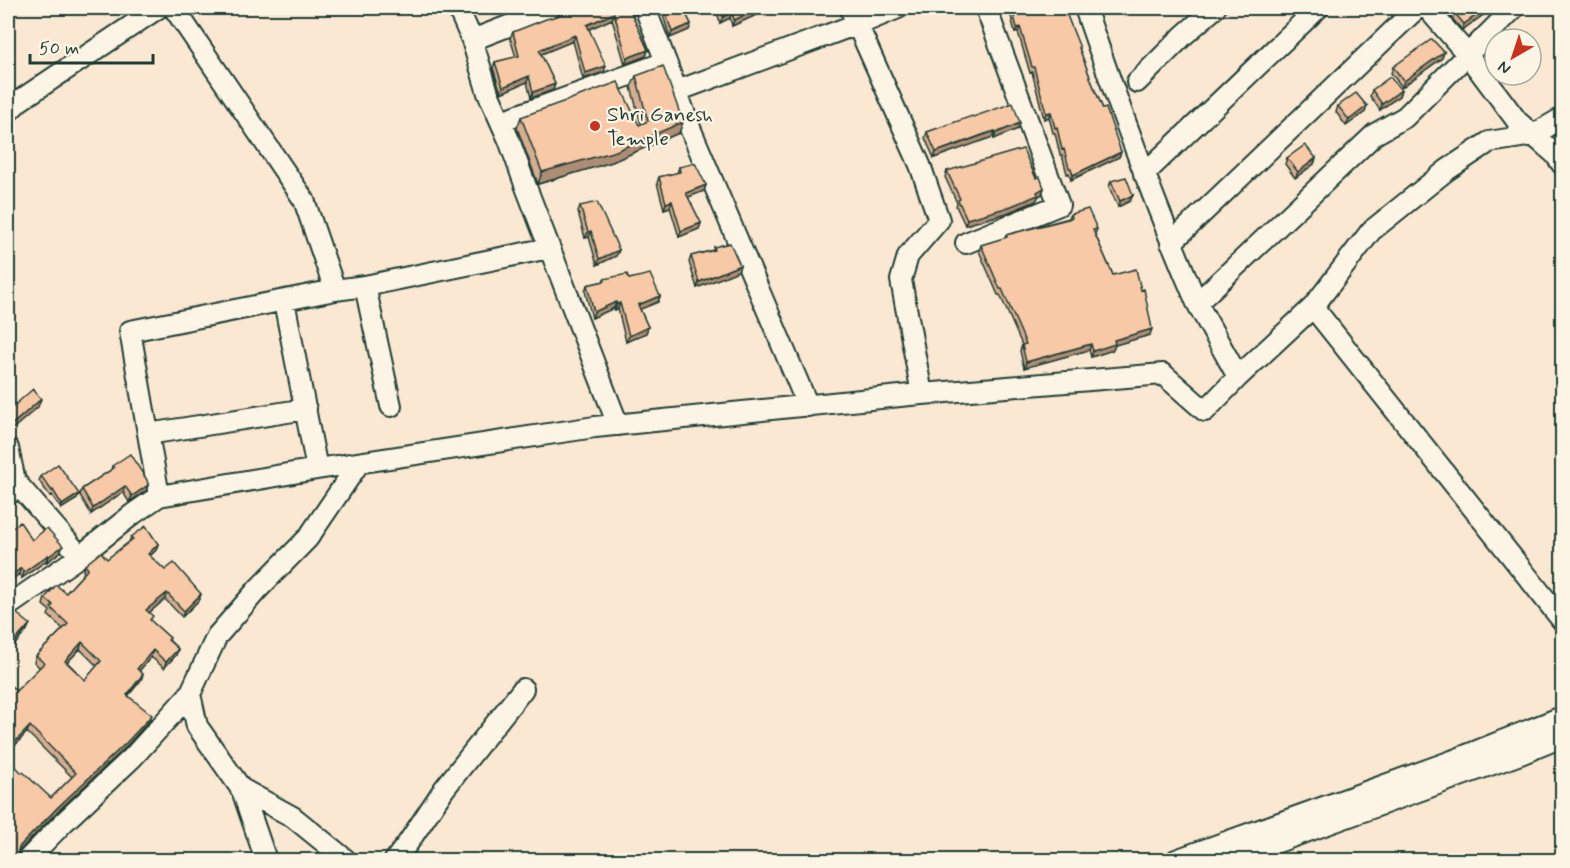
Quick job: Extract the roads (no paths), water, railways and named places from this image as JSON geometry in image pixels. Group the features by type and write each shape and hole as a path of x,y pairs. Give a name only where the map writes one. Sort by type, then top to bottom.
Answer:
{"street":[{"path":"8,112 20,101 158,8"},
{"path":"174,8 304,200 335,290"},
{"path":"458,8 472,40 488,93 502,121 618,425"},
{"path":"472,40 555,8"},
{"path":"645,8 690,128 808,406"},
{"path":"854,16 898,8"},
{"path":"966,243 1059,205 986,8"},
{"path":"1085,8 1144,174 1172,243 1197,303 1238,377"},
{"path":"1137,82 1215,8"},
{"path":"1144,174 1318,8"},
{"path":"1172,243 1417,8"},
{"path":"1427,8 1467,54 1517,121 1555,154 1563,164"},
{"path":"1197,303 1375,134 1405,117 1514,8"},
{"path":"677,91 850,28 854,16"},
{"path":"854,16 920,165 939,220 908,256 901,280 922,394"},
{"path":"502,121 666,63"},
{"path":"8,606 80,556 159,496 317,469 618,425 922,394 1163,374 1205,411 1313,307 1371,231 1447,170 1489,142 1533,135 1563,118"},
{"path":"159,496 130,331 549,248"},
{"path":"365,286 391,406"},
{"path":"284,301 317,469"},
{"path":"1313,307 1563,620"},
{"path":"148,434 306,409"},
{"path":"8,448 11,488 80,556"},
{"path":"27,861 64,822 132,758 190,694 217,636 258,589 308,538 359,463"},
{"path":"394,861 444,789 523,689"},
{"path":"190,694 197,726 240,788 267,861"},
{"path":"1176,861 1452,761 1563,717"},
{"path":"1228,861 1523,753 1563,736"},
{"path":"240,788 293,817 346,861"}],"place":[{"name":"Shri Ganesh Temple","path":"595,126"}]}
